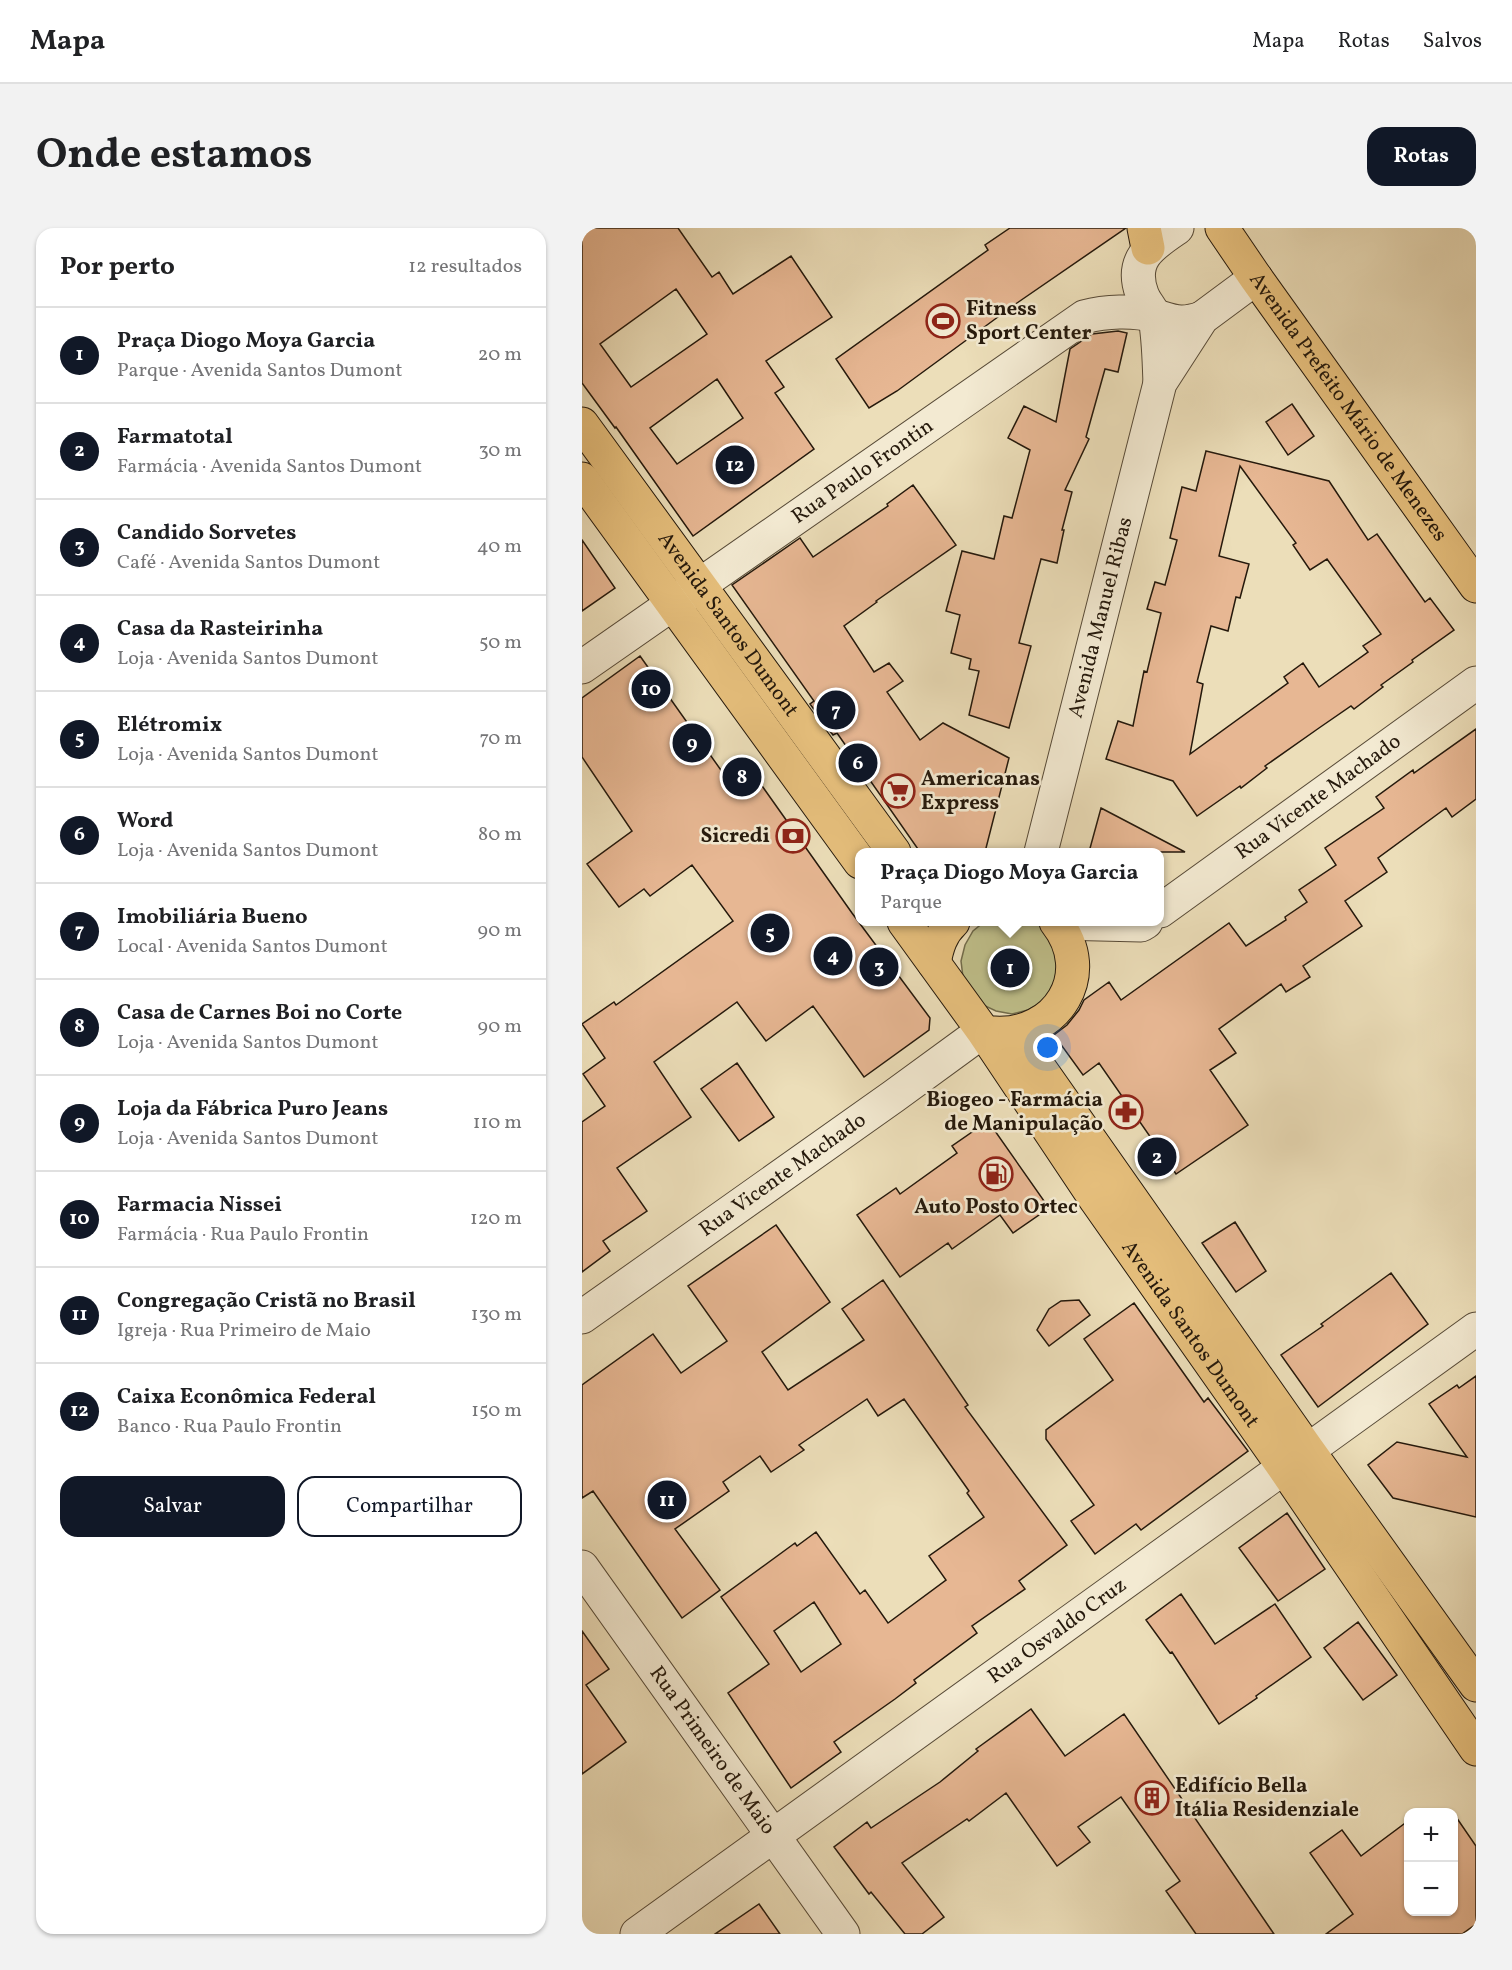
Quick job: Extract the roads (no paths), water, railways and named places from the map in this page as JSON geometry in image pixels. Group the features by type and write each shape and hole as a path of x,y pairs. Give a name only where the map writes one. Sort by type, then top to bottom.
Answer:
{"main road":[{"name":"Avenida Prefeito Mário de Menezes","path":"1222,228 1476,586"},
{"name":"Avenida Santos Dumont","path":"582,423 891,848"},
{"name":"Avenida Santos Dumont","path":"582,479 855,855"},
{"name":"Avenida Santos Dumont","path":"908,926 934,963 999,1032 1295,1458 1466,1712 1476,1749"},
{"path":"934,963 938,944 947,926"},
{"path":"999,1032 1035,1026 1053,1014 1065,996 1072,976 1072,957 1067,939 1059,926"},
{"name":"Avenida Santos Dumont","path":"1295,1458 1476,1685"}],"street":[{"name":"Avenida Manuel Ribas","path":"1161,383 1155,316 1144,300 1139,282 1146,238 1177,228"},
{"name":"Avenida Manuel Ribas","path":"1042,848 1161,383 1202,318 1256,278"},
{"name":"Rua Paulo Frontin","path":"582,667 1084,317 1105,311 1155,316 1176,323 1188,323 1202,318"},
{"name":"Rua Vicente Machado","path":"1164,908 1476,682"},
{"name":"Rua Vicente Machado","path":"582,1317 894,1096 999,1032"},
{"name":"Rua Osvaldo Cruz","path":"637,1934 1476,1329"},
{"name":"Rua Primeiro de Maio","path":"582,1567 843,1934"}],"place":[{"name":"Fitness Sport Center","path":"943,321"},
{"name":"Caixa Econômica Federal","path":"735,465"},
{"name":"Farmacia Nissei","path":"651,689"},
{"name":"Imobiliária Bueno","path":"836,710"},
{"name":"Loja da Fábrica Puro Jeans","path":"692,743"},
{"name":"Word","path":"858,763"},
{"name":"Casa de Carnes Boi no Corte","path":"742,777"},
{"name":"Americanas Express","path":"898,791"},
{"name":"Sicredi","path":"793,836"},
{"name":"Elétromix","path":"770,933"},
{"name":"Casa da Rasteirinha","path":"833,956"},
{"name":"Candido Sorvetes","path":"879,967"},
{"name":"Praça Diogo Moya Garcia","path":"1010,968"},
{"name":"Biogeo - Farmácia de Manipulação","path":"1126,1112"},
{"name":"Farmatotal","path":"1157,1157"},
{"name":"Auto Posto Ortec","path":"996,1174"},
{"name":"Congregação Cristã no Brasil","path":"667,1500"},
{"name":"Edifício Bella Itália Residenziale","path":"1152,1798"}]}
